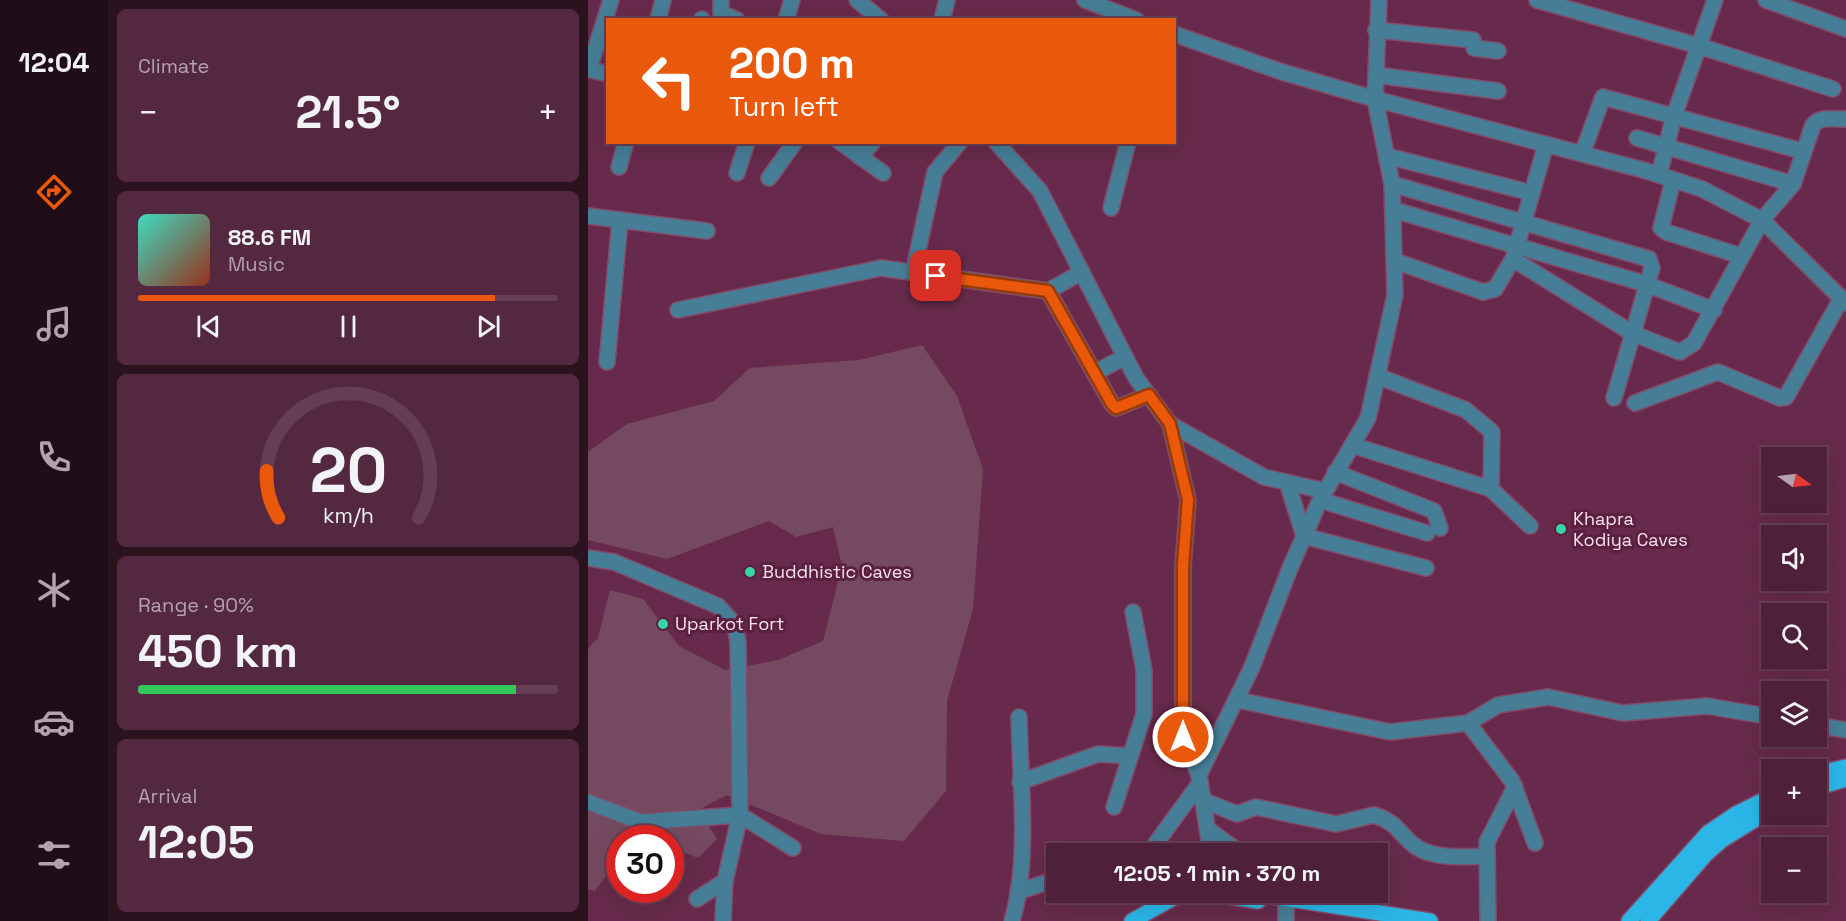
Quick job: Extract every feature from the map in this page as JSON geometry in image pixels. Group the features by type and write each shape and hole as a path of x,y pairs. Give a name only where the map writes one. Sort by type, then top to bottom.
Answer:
{"main road":[{"path":"1827,771 1846,767"},
{"path":"1827,784 1846,778"},
{"path":"1629,921 1708,833 1736,814 1761,802"},
{"path":"1648,921 1705,855 1722,840 1761,815"},
{"path":"1122,921 1149,903"},
{"path":"1132,921 1164,903"},
{"path":"1280,904 1373,921"},
{"path":"1280,904 1430,921"}],"street":[{"path":"606,74 588,69 593,33 611,0"},
{"path":"658,18 663,0"},
{"path":"721,0 721,13 732,18"},
{"path":"787,0 792,0 787,18"},
{"path":"857,0 879,18"},
{"path":"942,18 947,0"},
{"path":"1086,0 1132,18"},
{"path":"1155,843 1199,779 1238,699 1322,495 1368,418 1395,295 1392,184 1375,99 1379,0"},
{"path":"1537,0 1699,46 1833,89"},
{"path":"1715,0 1674,116 1666,148 1666,177 1661,228 1666,232 1741,256"},
{"path":"1766,0 1846,29"},
{"path":"1376,30 1473,40 1473,48 1498,51"},
{"path":"1176,35 1279,71 1666,177 1702,189 1762,220 1843,302 1786,397 1780,398 1718,372 1635,402"},
{"path":"1376,75 1498,91"},
{"path":"1582,154 1603,97 1802,151"},
{"path":"1515,252 1632,333 1680,351 1694,343 1762,220 1793,184 1802,151 1816,120 1846,119"},
{"path":"1636,138 1793,184"},
{"path":"619,167 625,144"},
{"path":"737,173 746,144"},
{"path":"769,177 794,144"},
{"path":"843,144 883,173"},
{"path":"860,157 871,144"},
{"path":"913,273 935,172 958,144"},
{"path":"998,144 1040,191 1125,357 1170,424 1188,500 1183,566 1183,737 1199,779 1210,843"},
{"path":"1111,208 1127,144"},
{"path":"1395,261 1483,292 1495,289 1515,252 1546,144"},
{"path":"1387,156 1532,193"},
{"path":"1392,184 1649,259 1652,268 1614,398"},
{"path":"1394,210 1515,252 1646,284 1714,310"},
{"path":"588,216 707,231"},
{"path":"607,362 620,220"},
{"path":"678,310 881,268 1048,291 1082,272"},
{"path":"1048,291 1116,408 1149,395"},
{"path":"1094,373 1125,357"},
{"path":"1377,376 1466,410 1492,432 1491,489"},
{"path":"1170,424 1263,477 1287,482 1433,531 1434,511 1335,472"},
{"path":"1352,445 1491,489 1530,526"},
{"path":"1287,482 1304,536"},
{"path":"1304,536 1426,568"},
{"path":"588,558 614,562 718,606 735,625 738,642 740,815 725,880 723,921"},
{"path":"1114,807 1144,714 1144,669 1133,612"},
{"path":"1238,699 1390,732 1468,723 1498,705 1548,697 1623,713 1707,706 1761,715"},
{"path":"1012,921 1018,892 1019,717"},
{"path":"1468,723 1515,787 1535,843"},
{"path":"1827,727 1846,730"},
{"path":"1020,782 1098,754 1130,756"},
{"path":"1488,921 1488,837 1515,787"},
{"path":"1202,800 1237,814 1256,807 1335,824 1374,815 1402,830 1418,848 1463,858 1487,856"},
{"path":"588,802 641,822 740,815 794,848"},
{"path":"1209,830 1227,843"},
{"path":"697,899 725,880"},
{"path":"1018,892 1046,882"}],"shaded area":[{"path":"922,345 957,396 983,469 973,609 947,701 946,791 904,841 821,834 727,795 698,810 717,839 698,858 684,852 684,825 606,825 606,876 595,891 588,889 588,649 598,638 610,590 643,599 679,646 725,670 778,660 823,641 842,566 833,527 796,537 769,521 667,559 588,540 588,452 627,424 714,401 750,368 859,360"}],"place":[{"name":"Khapra Kodiya Caves","path":"1561,529"},
{"name":"Buddhistic Caves","path":"750,572"},
{"name":"Uparkot Fort","path":"663,624"}],"route":[{"path":"936,276 1048,291 1112,404 1116,408 1124,407 1149,395 1170,424 1188,500 1183,566 1183,737"}]}
